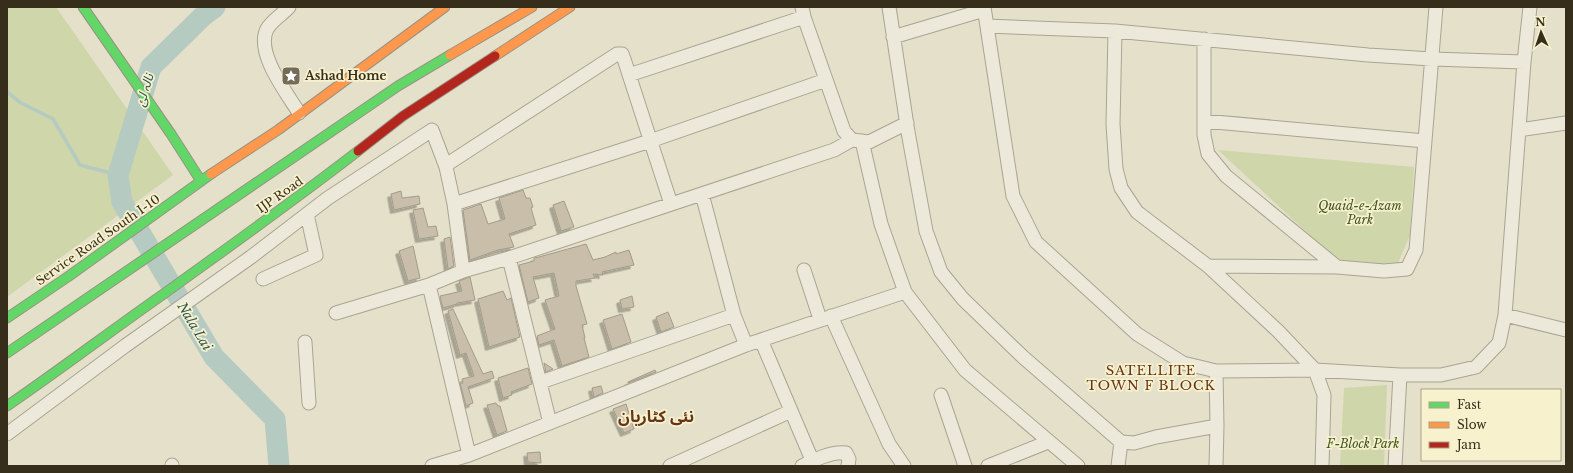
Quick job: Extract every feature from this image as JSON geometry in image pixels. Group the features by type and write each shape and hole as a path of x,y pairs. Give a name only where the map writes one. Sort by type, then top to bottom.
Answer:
{"main road":[{"path":"83,7 171,134 201,181"},
{"name":"Service Road South I-10","path":"7,318 69,276 201,181 278,130 299,113 445,7"},
{"name":"IJP Road","path":"7,353 398,86 532,7"},
{"name":"IJP Road","path":"7,406 64,367 117,327 316,184 403,116 570,7"}],"street":[{"path":"289,7 273,21 267,30 264,40 265,51 269,62 299,113"},
{"path":"889,7 926,231 941,272 963,299 1023,357 1121,442 1134,443 1156,437 1217,426"},
{"path":"1208,266 1337,267 1384,271 1407,268 1416,250 1436,7"},
{"path":"893,37 984,9 1013,196 1036,242 1138,334 1183,363 1216,371 1314,370 1400,375 1441,375 1476,367 1499,344 1505,315 1524,62 1530,7"},
{"path":"629,75 803,12 844,131 857,141 882,224 905,292 965,370 1078,466"},
{"path":"987,26 1115,31 1368,55 1524,62"},
{"path":"1115,31 1114,124 1116,169 1121,188 1137,212 1208,266 1278,331 1314,370 1324,396 1322,466"},
{"path":"1204,39 1204,135 1208,154 1226,176 1337,267"},
{"path":"446,167 449,163 617,54 622,54 671,204"},
{"path":"454,204 650,141 826,80"},
{"path":"1204,121 1425,141"},
{"path":"336,313 429,285 463,271 509,258 834,150 857,141 869,142 907,123"},
{"path":"1519,130 1566,123"},
{"path":"7,434 125,346 251,257 328,198 432,130 446,167 454,204 463,271"},
{"path":"316,184 328,198"},
{"path":"702,194 734,315 746,345"},
{"path":"263,279 316,255 307,214"},
{"path":"509,258 550,423"},
{"path":"804,270 888,444 904,466"},
{"path":"429,285 469,455"},
{"path":"432,466 469,455 746,345 826,317 905,292"},
{"path":"540,382 734,315"},
{"path":"1505,315 1566,330"},
{"path":"761,340 791,411 807,463 840,452 846,453 849,459 848,466"},
{"path":"305,342 309,403"},
{"path":"1216,371 1216,466"},
{"path":"1395,466 1400,375"},
{"path":"940,395 965,466"},
{"path":"670,466 791,411"},
{"path":"988,466 1048,442"},
{"path":"1118,466 1121,442"}],"green space":[{"path":"7,7 56,7 173,175 7,297"},
{"name":"Quaid-e-Azam Park","path":"1218,150 1414,167 1410,235 1398,263 1343,266"},
{"name":"F-Block Park","path":"1387,385 1384,466 1340,466 1344,388"}],"building":[{"path":"523,190 526,198 530,198 536,225 509,234 514,247 498,250 470,260 463,210 481,204 488,224 505,219 499,198"},
{"path":"401,191 402,198 419,196 420,204 394,210 391,194"},
{"path":"564,201 574,227 561,231 553,205"},
{"path":"423,208 428,227 436,226 438,236 419,239 413,210"},
{"path":"450,237 454,266 448,269 444,239"},
{"path":"586,244 593,260 616,252 616,254 629,250 634,265 602,272 603,275 593,274 595,278 576,281 576,286 587,324 582,325 589,357 562,366 554,340 539,345 537,336 555,329 545,300 559,296 554,273 533,277 539,298 528,302 519,265 534,261 534,258"},
{"path":"413,246 420,278 408,281 399,251"},
{"path":"470,277 475,300 457,303 443,308 440,296 462,291 459,281"},
{"path":"503,291 507,300 511,298 520,337 489,347 478,299"},
{"path":"632,296 634,307 622,309 620,300"},
{"path":"453,309 483,374 492,371 494,378 468,387 473,403 466,406 460,383 463,383 462,379 474,376 466,353 460,355 448,311"},
{"path":"668,312 674,327 661,332 656,317"},
{"path":"622,314 631,342 612,349 603,320"},
{"path":"544,363 553,369 546,372"},
{"path":"528,368 532,384 511,392 512,395 503,398 498,378"},
{"path":"655,370 656,372 628,383 628,382"},
{"path":"601,386 603,393 594,397 592,388"},
{"path":"496,403 500,406 507,431 497,435 487,405"},
{"path":"626,404 634,429 624,433 613,409"},
{"path":"540,452 541,463 528,462 527,453"}],"waterway":[{"name":"Nala Lai","path":"215,7 203,16 151,67 118,175 122,202 214,357 275,419 279,466"},
{"path":"7,92 21,103 53,119 80,165 118,175"}],"traffic: fast":[{"path":"83,7 171,134 201,181"},
{"path":"7,353 398,86 450,55"},
{"path":"7,406 262,223 358,151"},
{"path":"7,318 69,276 211,174"}],"traffic: slow":[{"path":"211,174 278,130 445,7"},
{"path":"450,55 532,7"},
{"path":"495,56 570,7"}],"traffic: jam":[{"path":"358,151 403,116 495,56"}],"place":[{"name":"Ashad Home","path":"291,76"}],"district":[{"name":"SATELLITE TOWN F BLOCK","path":"1151,378"},
{"name":"نئی کٹاریان","path":"656,416"}],"water label":[{"name":"نالہ لئ","path":"144,90"}]}
